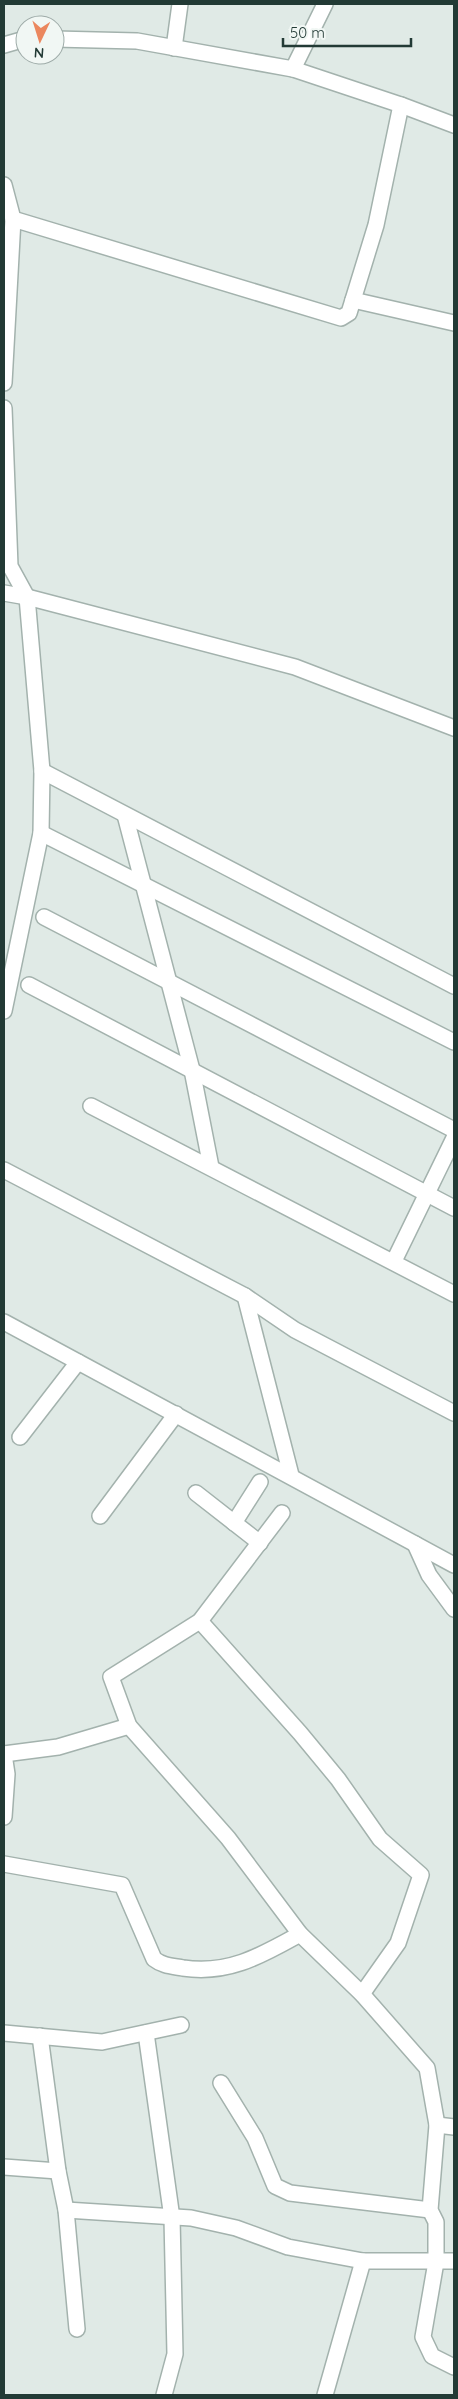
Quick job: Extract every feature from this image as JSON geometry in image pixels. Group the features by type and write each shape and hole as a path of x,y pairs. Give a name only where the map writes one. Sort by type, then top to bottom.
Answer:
{"street":[{"path":"174,48 180,4"},
{"path":"293,69 324,4"},
{"path":"65,39 137,40 293,69 454,125"},
{"path":"13,219 341,318 349,313 376,225 401,105"},
{"path":"4,185 13,219 4,383"},
{"path":"353,300 454,323"},
{"path":"4,408 10,566 27,597 42,771 41,833 4,1011"},
{"path":"4,593 27,597 295,667 454,728"},
{"path":"42,771 454,986"},
{"path":"126,815 146,886 192,1070 210,1167"},
{"path":"41,833 454,1042"},
{"path":"44,917 169,980 454,1130"},
{"path":"29,985 454,1208"},
{"path":"91,1106 454,1294"},
{"path":"394,1262 454,1138"},
{"path":"4,1170 245,1296 295,1330 454,1413"},
{"path":"245,1296 290,1476"},
{"path":"4,1322 454,1565"},
{"path":"20,1437 78,1362"},
{"path":"100,1516 176,1414"},
{"path":"234,1523 260,1482"},
{"path":"196,1493 260,1543"},
{"path":"282,1513 200,1622 111,1677 129,1726 228,1838 300,1934 362,1994 427,2068 437,2125 430,2210 436,2222 436,2262 423,2337 432,2356 454,2367"},
{"path":"415,1544 429,1575 454,1609"},
{"path":"200,1622 300,1733 338,1779 380,1839 421,1875 398,1943 362,1994"},
{"path":"4,1817 7,1774 4,1754 58,1747 129,1726"},
{"path":"4,1864 122,1885 154,1959 161,1964 204,1971 250,1962 300,1934"},
{"path":"4,2033 102,2042 181,2025"},
{"path":"146,2033 172,2218 175,2354 164,2395"},
{"path":"40,2036 58,2171 66,2210 77,2329"},
{"path":"222,2083 254,2138 275,2186 290,2193 430,2210"},
{"path":"437,2125 454,2127"},
{"path":"4,2167 58,2171"},
{"path":"66,2210 191,2218 227,2226 288,2247 363,2261 454,2261"},
{"path":"325,2395 363,2261"}]}
